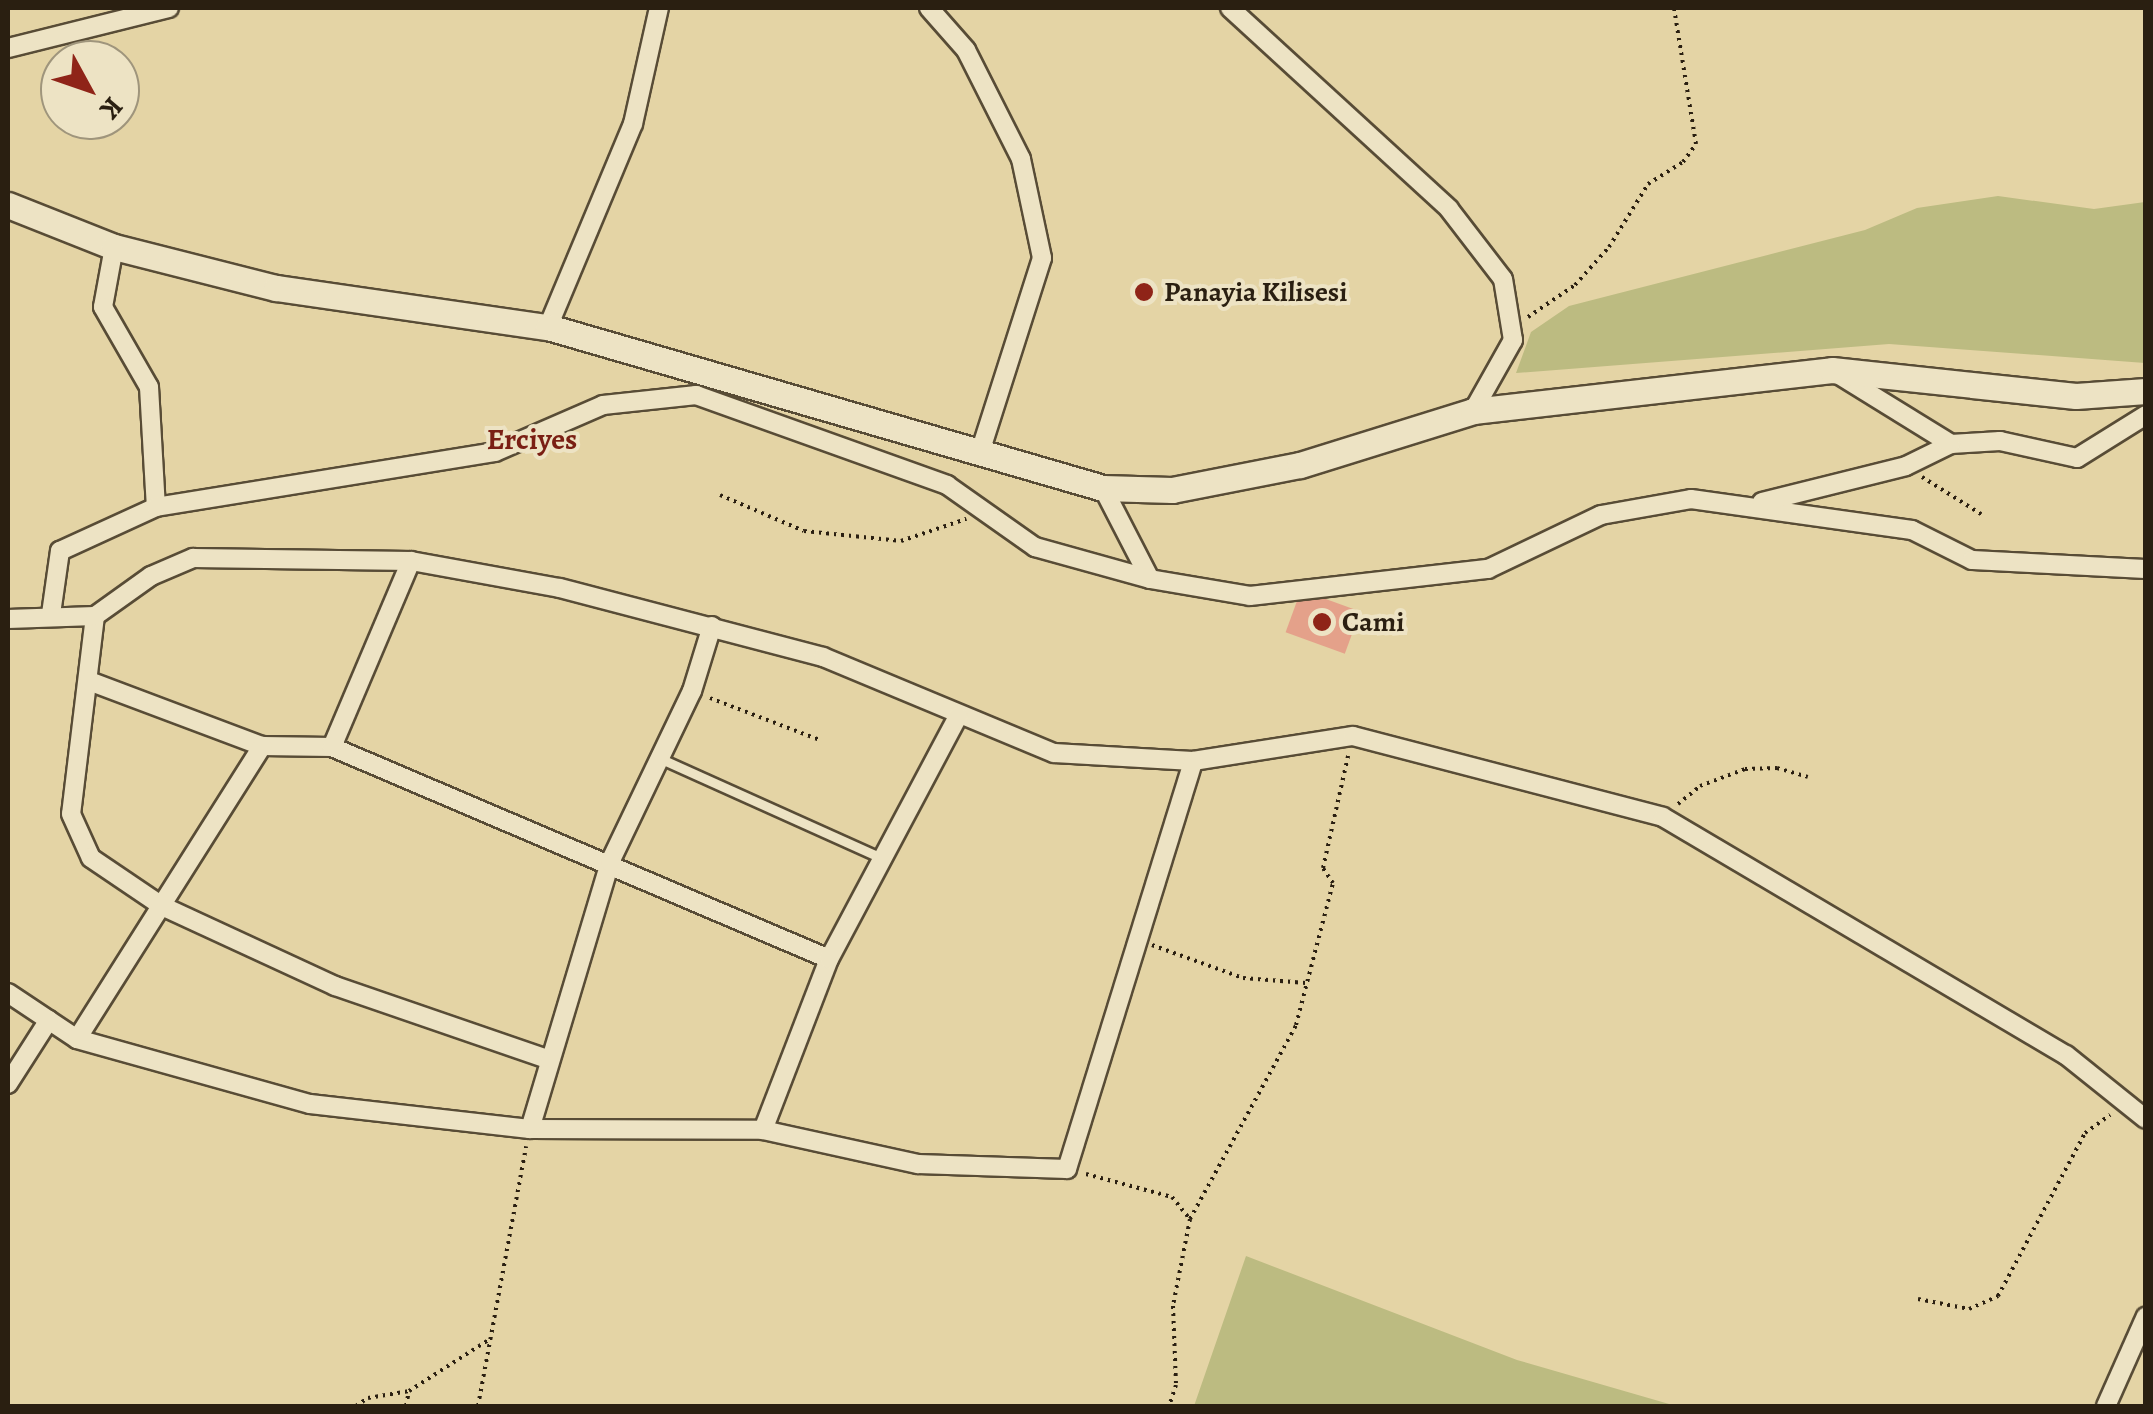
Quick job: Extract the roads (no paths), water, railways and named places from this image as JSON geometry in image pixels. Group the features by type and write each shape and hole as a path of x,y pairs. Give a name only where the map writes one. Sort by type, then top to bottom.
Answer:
{"street":[{"path":"8,48 169,8"},
{"path":"548,328 633,124 659,8"},
{"path":"930,8 966,50 1021,159 1042,258 981,449"},
{"path":"1230,8 1449,209 1503,279 1512,340 1473,411"},
{"path":"8,206 114,247 276,288 548,328 704,384 946,485 980,515 1035,546 1150,579 1250,596 1488,569 1600,515 1690,498 1912,530 1972,560 2146,569"},
{"path":"114,247 102,307 149,387 156,507"},
{"path":"52,614 60,550 156,507 494,452 603,405 704,384 981,449 1104,488 1172,490 1300,465 1473,411 1832,370 2076,396 2146,391"},
{"path":"1832,370 1951,444"},
{"path":"1752,504 1906,466 1951,444 2000,441 2076,458 2146,415"},
{"path":"1104,488 1150,579"},
{"path":"8,619 52,614 95,616 150,576 193,558 411,561 560,588 823,656 958,716 1054,753 1193,761 1353,736 1663,817 2066,1055 2140,1115"},
{"path":"332,747 411,561"},
{"path":"95,616 73,827 99,866 162,906 334,986 550,1060"},
{"path":"530,1129 610,862 692,691 712,626"},
{"path":"88,681 262,746 332,747 610,862 829,959"},
{"path":"763,1130 829,959 958,716"},
{"path":"77,1039 262,746"},
{"path":"8,993 77,1039 310,1104 530,1129 763,1130 918,1164 1067,1169 1193,761"},
{"path":"8,1084 48,1020"},
{"path":"2106,1406 2146,1316"}],"lane":[{"path":"659,758 882,858"}],"place":[{"name":"Panayia Kilisesi","path":"1144,292"},
{"name":"Cami","path":"1322,622"}],"district":[{"name":"Erciyes","path":"532,439"}]}
